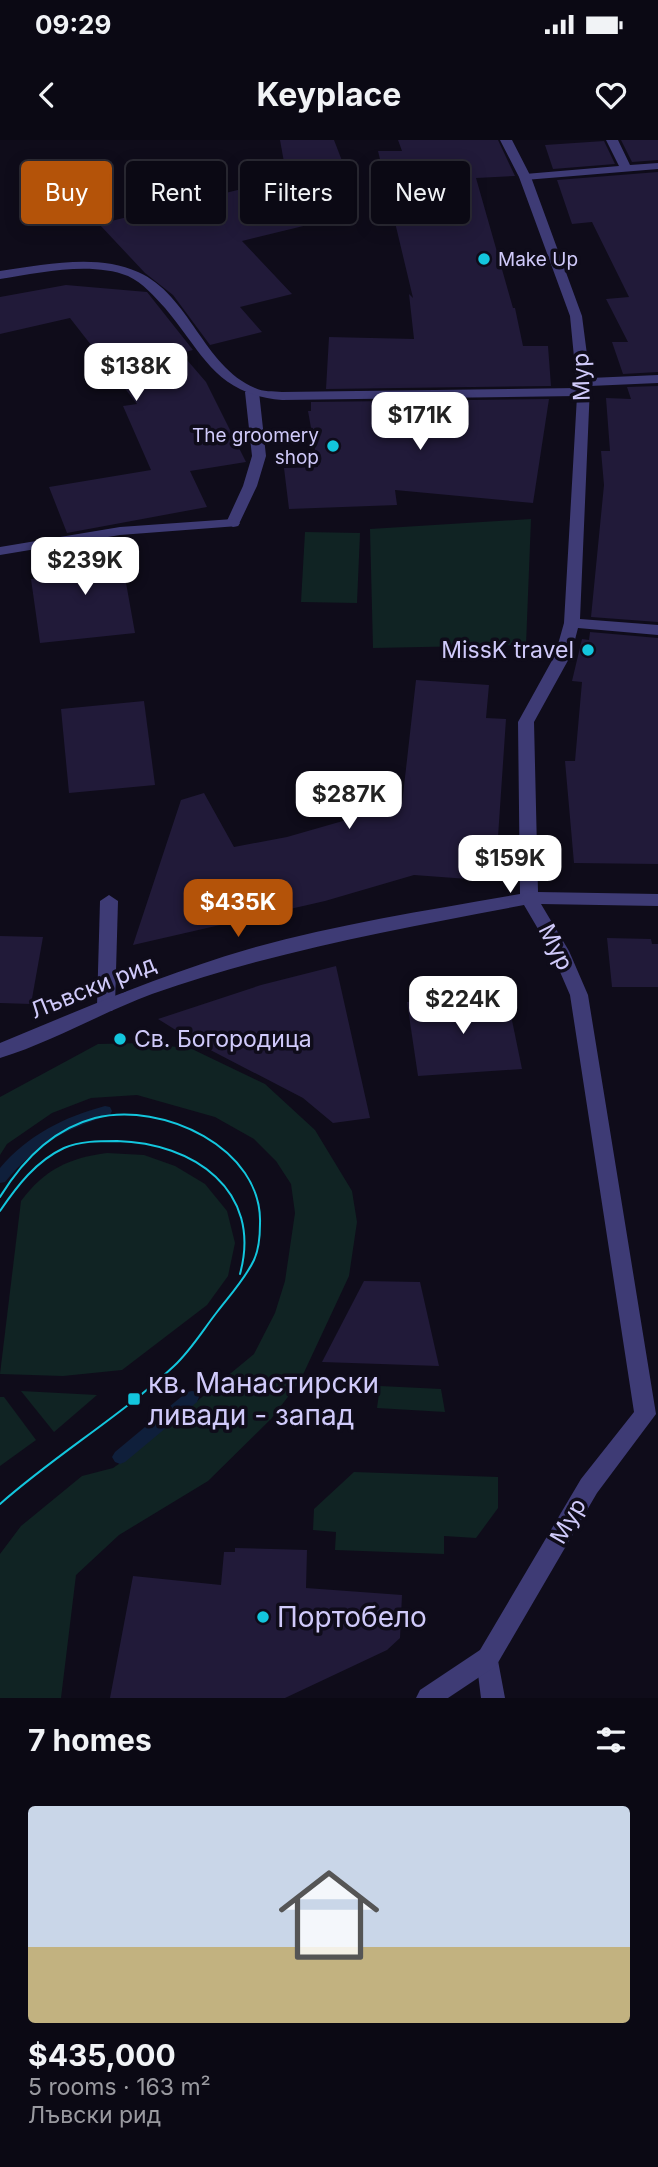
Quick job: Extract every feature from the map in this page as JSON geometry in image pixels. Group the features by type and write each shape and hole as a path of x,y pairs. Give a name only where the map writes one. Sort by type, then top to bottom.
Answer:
{"street":[{"name":"Мур","path":"428,1698 488,1658 589,1486 651,1415 579,995 560,951 529,898 526,722 563,655 572,622 584,387 576,316 525,177 506,140"},
{"path":"612,140 626,168"},
{"path":"525,177 658,166"},
{"path":"0,275 40,269 96,266 120,271 146,281 228,377 252,392 282,396 584,387 658,379"},
{"path":"0,551 120,531 233,523 245,499 260,450 252,412 252,392"},
{"path":"572,622 658,630"},
{"name":"Лъвски рид","path":"0,1051 144,990 252,955 359,929 529,898 658,900"},
{"path":"106,1006 109,901"},
{"path":"488,1658 493,1698"}],"green space":[{"path":"531,519 526,645 373,648 370,529"},
{"path":"305,532 360,533 357,603 301,602"},
{"path":"145,1043 192,1049 265,1084 315,1130 352,1191 357,1222 349,1276 300,1381 271,1419 208,1481 119,1535 76,1575 61,1698 0,1698 0,1554 21,1526 82,1476 113,1468 132,1455 254,1354 275,1313 285,1281 295,1213 291,1184 276,1161 254,1139 215,1117 137,1095 91,1098 52,1113 7,1144 0,1155 0,1097 98,1044"},
{"path":"107,1153 144,1155 175,1166 205,1184 227,1211 235,1243 228,1276 207,1305 122,1370 63,1376 0,1374 21,1201 39,1181 59,1167 81,1158"},
{"path":"380,1386 441,1389 445,1412 377,1408"},
{"path":"21,1391 97,1395 54,1432"},
{"path":"0,1397 4,1397 36,1440 0,1466"},
{"path":"354,1472 498,1477 498,1508 476,1538 444,1536 444,1554 335,1550 336,1532 313,1530 314,1509"}],"building":[{"path":"280,140 334,140 342,161 284,161"},
{"path":"398,140 498,140 515,176 476,178 515,308 523,346 548,346 551,386 326,389 329,337 414,339 409,294 413,298 395,224 470,224 470,161 380,161 378,151 402,151"},
{"path":"621,140 658,140 658,160 632,162"},
{"path":"604,141 615,164 553,169 545,145"},
{"path":"658,172 658,372 623,374 612,342 628,342 606,299 629,297 592,222 572,224 557,180"},
{"path":"240,190 240,224 312,224 242,241 292,294 240,307 262,332 210,345 173,295 145,273 99,224 112,224 112,221 126,217 126,224 226,224 226,193"},
{"path":"66,285 147,292 193,350 181,353 206,382 246,462 190,471 207,507 67,533 49,487 151,470 123,406 137,404 70,318 0,334 0,297"},
{"path":"658,386 658,622 591,617 604,485 601,451 610,451 606,398 631,399 627,387"},
{"path":"549,399 533,503 395,490 397,505 289,509 284,468 318,467 308,411 311,411 311,402"},
{"path":"118,538 135,633 40,643 31,579 83,574 72,546"},
{"path":"590,632 658,638 658,864 574,863 565,761 575,761 582,682 572,681 582,639 589,640"},
{"path":"416,680 489,685 486,718 506,719 495,881 414,875 325,901 133,945 181,800 204,793 234,847 287,837 402,804"},
{"path":"144,701 155,785 69,793 61,709"},
{"path":"0,936 43,937 31,1004 0,1003"},
{"path":"607,938 651,939 652,944 658,944 658,987 612,987"},
{"path":"336,966 370,1118 333,1123 303,1098 195,1042 158,1019 261,985"},
{"path":"507,996 522,1069 418,1076 407,1002"},
{"path":"364,1281 420,1282 439,1366 322,1362"},
{"name":"Портобело","path":"235,1548 307,1550 306,1588 402,1595 400,1638 387,1650 285,1698 110,1698 133,1576 221,1585 224,1552 235,1552"}],"waterway":[{"path":"0,1178 10,1165 46,1135 74,1121 105,1111"},
{"path":"120,1457 192,1397"}],"tram line":[{"path":"0,1197 29,1159 52,1138 66,1130 95,1118 121,1115 149,1117 177,1124 204,1136 227,1153 245,1173 257,1197 260,1224 256,1256 250,1267 180,1360 132,1402 0,1504"},
{"path":"0,1211 36,1167 64,1148 97,1141 117,1141 172,1151 195,1162 216,1177 231,1196 241,1218 244,1244 240,1274"}],"place":[{"name":"Make Up","path":"484,259"},
{"name":"The groomery shop","path":"333,446"},
{"name":"MissK travel","path":"588,650"},
{"name":"Св. Богородица","path":"120,1039"},
{"name":"кв. Манастирски ливади - запад","path":"134,1399"},
{"name":"Портобело","path":"263,1617"}]}
